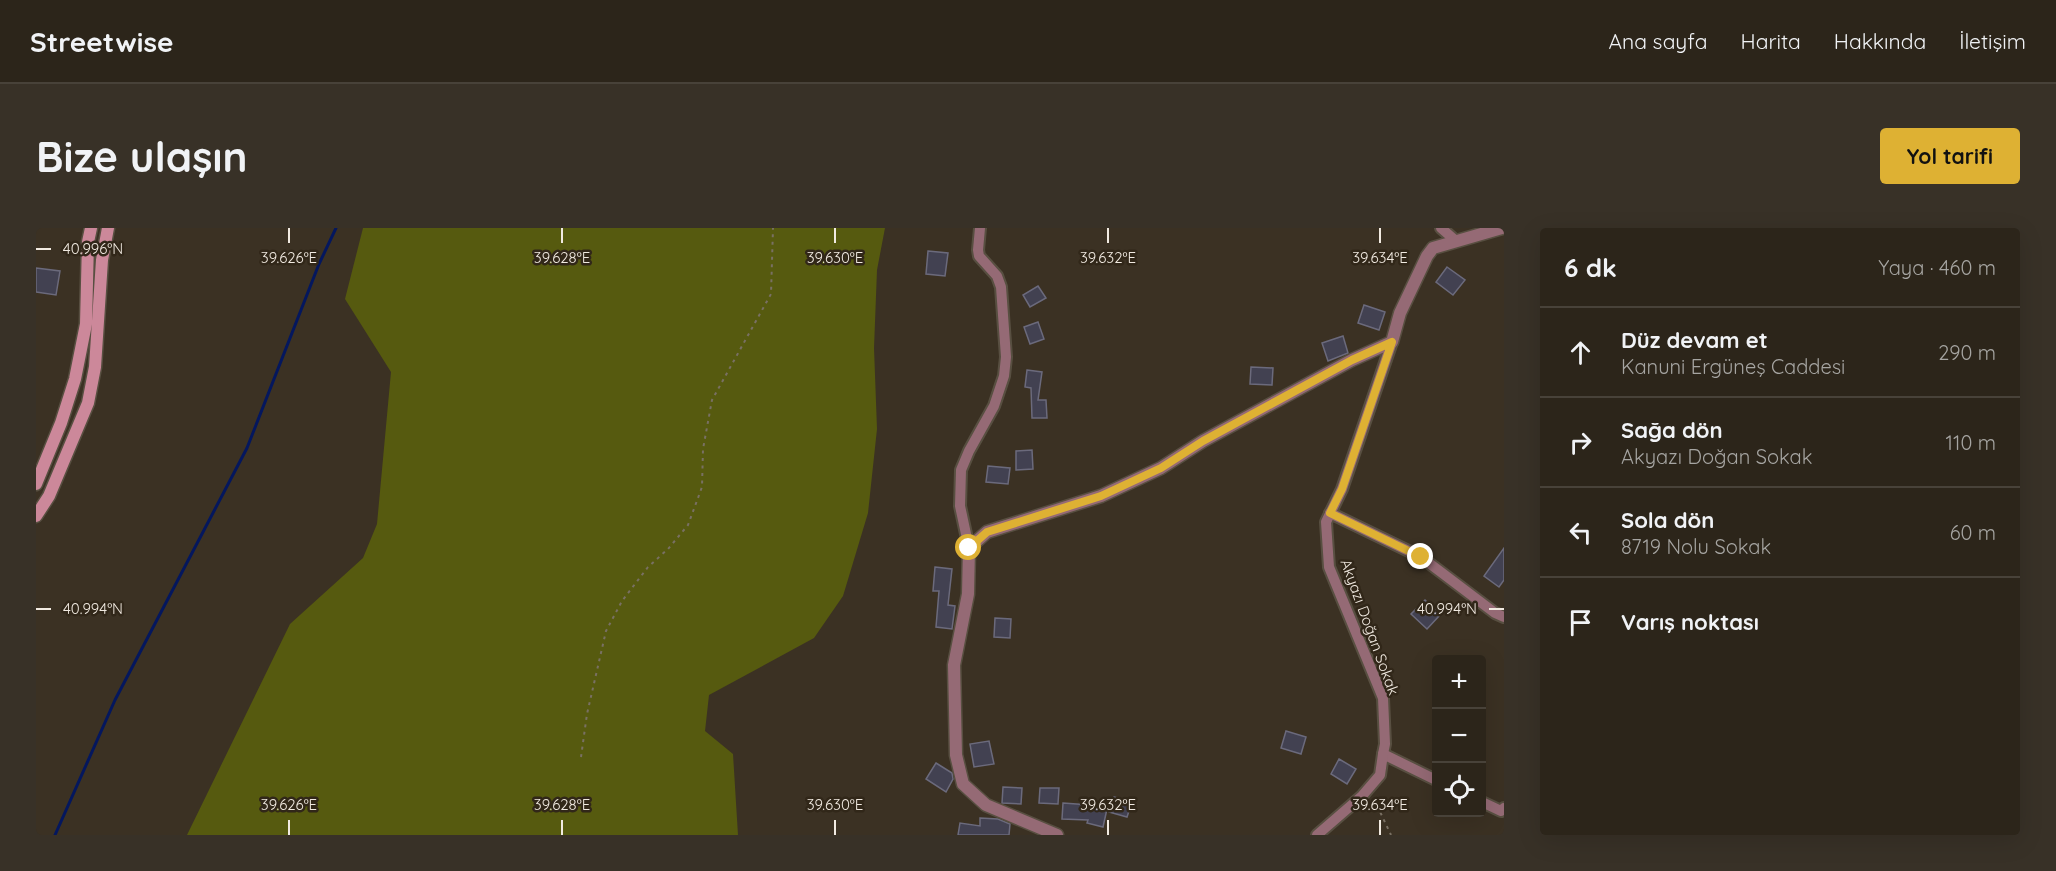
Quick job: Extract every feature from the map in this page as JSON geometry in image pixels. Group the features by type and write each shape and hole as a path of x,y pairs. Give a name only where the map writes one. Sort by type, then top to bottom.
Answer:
{"main road":[{"path":"36,484 61,423 75,379 86,324 88,243 91,228"},
{"path":"36,516 49,496 88,402 95,366 102,260 108,228"}],"street":[{"path":"980,228 979,256 997,276 1001,287 1006,357 1004,375 994,406 961,470 960,506 969,548 968,594 954,665 956,755 963,784 986,805 1057,835"},
{"path":"1441,228 1456,241"},
{"path":"969,548 987,532 1101,496 1161,468 1203,441 1352,360 1392,342 1400,312 1433,248 1502,228"},
{"name":"Akyazı Doğan Sokak","path":"1317,835 1369,788 1380,775 1385,744 1383,698 1329,567 1326,522 1342,489 1392,342"},
{"path":"1330,513 1421,557 1504,617"},
{"path":"1383,754 1432,778"},
{"path":"1486,804 1501,811 1504,808"}],"path":[{"path":"581,757 587,714 606,631 622,601 648,567 668,549 688,525 702,487 703,450 712,400 771,294 773,228"},
{"path":"1369,788 1391,835"}],"shaded area":[{"path":"363,228 885,228 877,270 874,348 877,429 868,513 843,596 814,638 709,695 705,731 733,754 738,835 187,835 290,624 363,558 377,524 391,372 345,299"}],"building":[{"path":"928,251 948,253 945,276 926,274"},
{"path":"1447,267 1465,280 1453,295 1436,282"},
{"path":"36,268 60,271 56,295 36,292"},
{"path":"1038,286 1046,298 1030,307 1023,295"},
{"path":"1364,305 1385,312 1379,330 1358,323"},
{"path":"1038,322 1044,339 1030,344 1024,327"},
{"path":"1343,336 1348,353 1328,361 1322,343"},
{"path":"1251,367 1273,368 1272,385 1250,384"},
{"path":"1027,370 1042,372 1038,400 1046,400 1047,418 1032,418 1031,388 1025,387"},
{"path":"1032,450 1033,469 1016,470 1016,451"},
{"path":"988,466 1010,468 1008,484 986,482"},
{"path":"1504,548 1504,580 1499,587 1484,576"},
{"path":"935,567 952,569 948,605 955,606 952,629 936,627 939,591 933,591"},
{"path":"1425,600 1440,615 1427,629 1411,614"},
{"path":"995,618 1011,619 1010,638 994,637"},
{"path":"1286,731 1306,737 1301,754 1281,748"},
{"path":"989,741 994,764 974,767 970,744"},
{"path":"1339,759 1356,769 1347,784 1331,774"},
{"path":"936,763 952,773 953,779 946,792 926,779"},
{"path":"1003,787 1022,788 1021,804 1002,803"},
{"path":"1040,788 1059,788 1058,804 1039,803"},
{"path":"1114,797 1132,802 1127,817 1109,812"},
{"path":"1063,803 1107,809 1103,827 1087,823 1088,820 1062,819"},
{"path":"980,818 998,819 1010,824 1009,835 958,835 960,823 980,826"}],"waterway":[{"path":"55,835 115,700 247,448 319,264 336,228"}],"route":[{"path":"969,548 987,532 1101,496 1161,468 1203,441 1352,360 1392,342 1342,489 1330,513 1421,557"}]}
